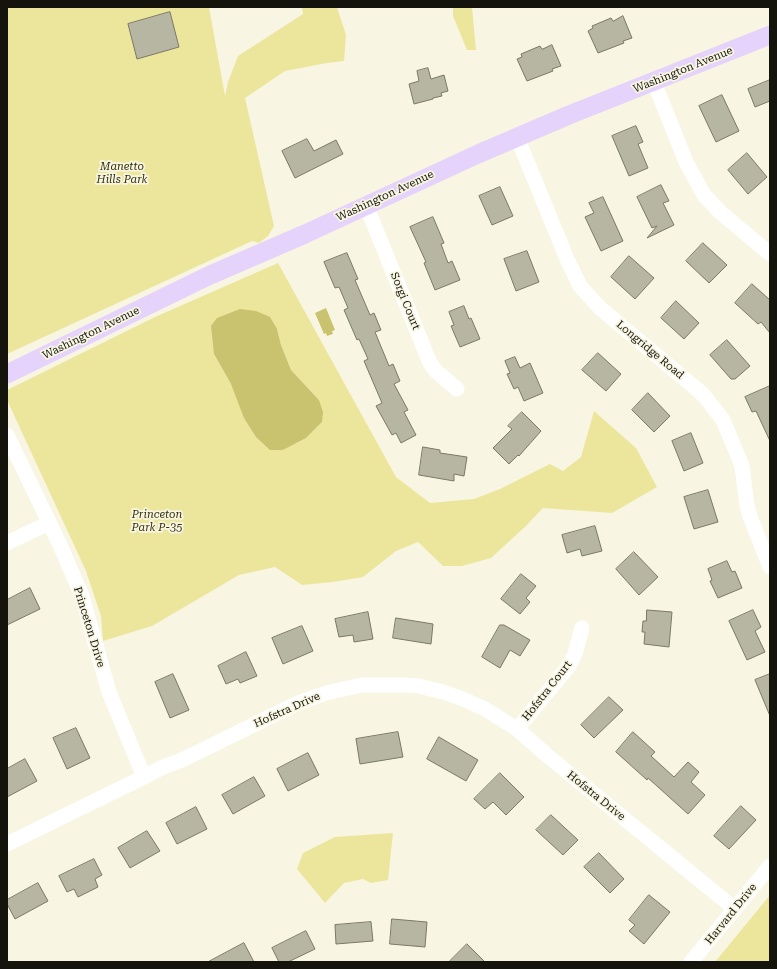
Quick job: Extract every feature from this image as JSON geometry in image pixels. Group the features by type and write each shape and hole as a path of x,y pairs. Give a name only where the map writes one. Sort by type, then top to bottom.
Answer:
{"main road":[{"name":"Washington Avenue","path":"7,374 208,276 305,234 478,154 569,115 770,36"}],"street":[{"path":"654,82 686,162 704,195 720,212 770,254"},
{"name":"Longridge Road","path":"517,137 567,260 580,286 600,308 699,391 723,420 742,466 747,506 770,567"},
{"name":"Sorgi Court","path":"366,205 430,363 436,371 457,389"},
{"name":"Princeton Drive","path":"7,435 60,545 82,596 109,692 144,777"},
{"path":"7,543 49,523"},
{"name":"Hofstra Court","path":"517,729 569,666 575,654 582,628"},
{"name":"Hofstra Drive","path":"7,844 162,767 182,760 298,703 326,693 362,685 419,686 463,699 485,709 517,729 549,757 735,909"},
{"name":"Harvard Drive","path":"691,962 770,866"}],"green space":[{"name":"Manetto Hills Park","path":"7,7 209,7 225,96 228,82 238,56 303,14 302,7 337,7 346,35 344,61 285,71 245,98 274,226 268,236 259,243 252,241 7,354"},
{"path":"453,7 472,7 476,50 467,50 453,16"},
{"name":"Princeton Park P-35","path":"278,263 396,477 430,503 474,499 500,489 550,464 563,471 581,457 594,411 636,448 657,487 612,513 543,508 491,558 462,566 443,566 418,542 396,551 363,577 302,585 275,567 239,575 152,626 103,641 101,616 86,571 7,400 7,390 155,317","holes":["277,329 281,345 291,370 319,400 322,422 306,438 283,450 231,384 214,354"]},
{"path":"393,833 388,880 371,883 363,879 344,883 325,903 297,869 303,853 335,837"},
{"path":"770,895 770,962 715,962"}],"shaded area":[{"path":"326,308 335,330 332,331 333,334 327,336 326,333 324,334 315,313"},
{"path":"240,309 256,311 270,317 277,329 281,345 291,370 319,400 323,412 322,422 306,438 283,450 270,450 256,437 244,418 231,384 214,354 211,326 217,318"}],"building":[{"path":"170,12 179,47 137,59 128,24"},
{"path":"623,16 632,38 623,41 624,43 598,53 588,31 593,28 592,26 611,18 613,21"},
{"path":"552,45 561,66 552,69 553,71 527,81 517,59 522,57 521,54 540,46 542,49"},
{"path":"428,68 431,79 444,75 448,91 441,93 442,96 414,104 409,84 419,81 417,71"},
{"path":"770,80 770,101 755,107 748,89"},
{"path":"722,95 739,131 716,142 699,106"},
{"path":"636,126 643,142 638,144 648,168 629,176 612,136"},
{"path":"307,139 314,151 336,140 343,154 295,178 282,151"},
{"path":"747,153 767,177 748,194 728,170"},
{"path":"661,185 669,201 663,203 674,225 647,238 657,226 652,228 637,197"},
{"path":"500,187 513,216 492,225 479,196"},
{"path":"603,197 623,241 601,251 585,217 594,213 589,203"},
{"path":"433,217 444,243 441,244 448,263 452,261 460,280 435,290 424,263 426,262 410,227"},
{"path":"703,243 727,265 709,283 686,261"},
{"path":"527,251 539,282 516,291 504,259"},
{"path":"347,253 358,279 355,280 370,315 374,313 381,330 375,332 389,366 393,364 400,381 394,384 408,410 404,412 416,435 401,443 396,433 392,435 376,406 382,403 364,361 368,359 359,339 357,340 344,310 348,308 339,287 335,288 324,262"},
{"path":"629,256 654,278 635,299 611,277"},
{"path":"752,284 770,300 770,333 761,322 758,324 735,303"},
{"path":"676,301 699,323 684,339 661,318"},
{"path":"464,306 480,339 460,347 451,326 454,325 449,312"},
{"path":"727,340 750,366 735,379 731,379 710,355"},
{"path":"598,353 621,374 606,391 582,370"},
{"path":"515,357 520,368 530,363 543,393 524,401 518,387 514,389 507,374 510,373 505,361"},
{"path":"770,386 770,441 756,411 752,412 745,397"},
{"path":"648,393 670,416 654,432 632,410"},
{"path":"522,412 541,431 519,456 518,455 509,464 493,448 512,429 508,426"},
{"path":"691,433 703,463 684,471 672,441"},
{"path":"423,447 440,450 440,453 467,457 464,476 454,474 454,481 419,475"},
{"path":"708,490 718,522 694,529 684,497"},
{"path":"595,526 602,551 582,556 580,549 567,553 562,535"},
{"path":"634,552 658,577 639,595 616,569"},
{"path":"727,561 732,572 735,571 742,588 718,598 710,581 712,580 708,569"},
{"path":"521,574 536,586 526,598 530,602 520,614 501,599"},
{"path":"30,588 40,609 7,625 7,600"},
{"path":"647,610 672,612 669,647 644,644 645,632 642,632 643,621 646,621"},
{"path":"753,610 761,627 755,631 765,652 747,660 729,621"},
{"path":"368,612 373,639 354,642 353,635 339,637 335,619"},
{"path":"396,618 433,624 431,644 393,638"},
{"path":"500,625 504,625 530,640 520,656 510,650 500,668 482,657"},
{"path":"302,626 313,651 283,664 272,638"},
{"path":"246,652 257,676 240,683 238,679 226,684 218,666"},
{"path":"173,674 189,710 170,718 155,682"},
{"path":"770,674 770,716 755,680"},
{"path":"609,697 623,710 594,738 581,725"},
{"path":"76,728 90,758 67,769 53,738"},
{"path":"398,732 403,757 360,764 356,739"},
{"path":"633,732 655,752 651,756 674,777 688,762 699,772 691,782 705,795 688,814 616,752"},
{"path":"439,737 478,760 466,781 427,759"},
{"path":"308,753 319,775 288,791 277,769"},
{"path":"25,759 37,781 7,797 7,769"},
{"path":"500,773 524,797 506,815 493,802 485,809 474,799"},
{"path":"254,777 265,796 233,814 222,795"},
{"path":"741,806 756,820 729,849 714,836"},
{"path":"196,807 207,829 177,844 166,823"},
{"path":"551,815 578,840 563,855 536,830"},
{"path":"147,831 160,851 130,868 118,848"},
{"path":"599,853 624,879 610,893 584,867"},
{"path":"94,859 102,875 95,879 98,887 78,897 74,889 67,892 59,876"},
{"path":"38,883 48,901 15,919 7,904 7,900"},
{"path":"649,895 670,912 644,944 629,931 635,925 629,920"},
{"path":"392,919 427,922 425,947 390,944"},
{"path":"371,922 373,941 336,944 335,925"},
{"path":"306,931 315,949 288,962 279,962 272,948"},
{"path":"244,943 254,962 208,962"},
{"path":"467,944 485,962 449,962"}]}
